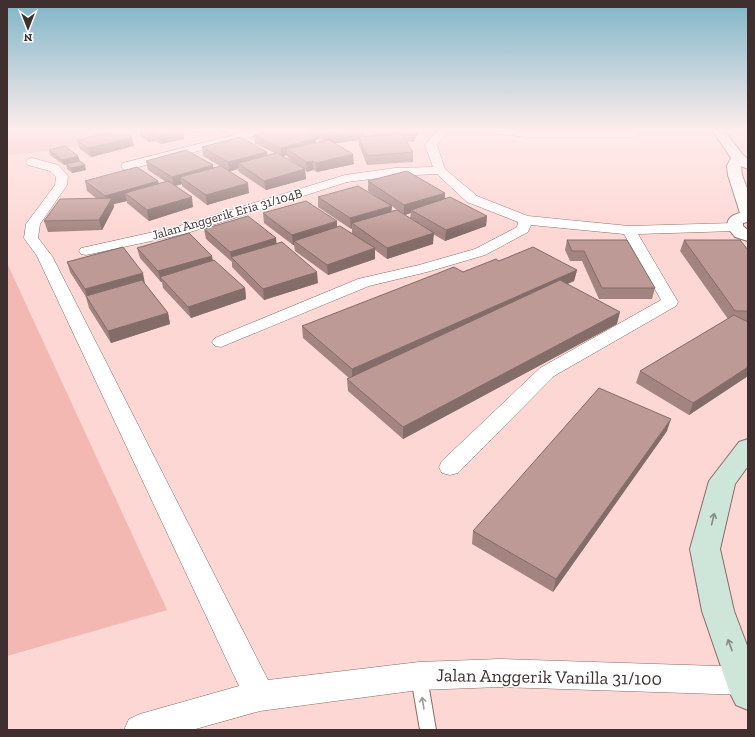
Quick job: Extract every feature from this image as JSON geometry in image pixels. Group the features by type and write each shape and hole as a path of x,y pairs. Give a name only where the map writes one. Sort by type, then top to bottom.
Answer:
{"main road":[{"path":"747,685 718,611 705,549 722,480 748,448"}],"street":[{"path":"41,164 54,168 62,176 56,194 33,224 31,238 47,263 260,696"},
{"path":"127,166 133,164"},
{"path":"438,164 440,170 472,199 526,220 629,230 742,232"},
{"path":"737,164 734,166 735,175 748,213"},
{"name":"Jalan Anggerik Eria 31/104B","path":"86,251 179,231 345,179 395,172 440,170"},
{"path":"742,232 735,222 740,218 748,217"},
{"path":"221,342 364,282 422,269 480,252 523,229 526,220"},
{"path":"450,467 547,372 670,302 629,230"},
{"name":"Jalan Anggerik Vanilla 31/100","path":"140,730 260,696 419,676 500,673 747,685"}],"lane":[{"path":"419,676 428,730"}],"shaded area":[{"path":"7,263 167,610 7,656"}],"building":[{"path":"66,164 85,165 71,168"},
{"path":"152,164 213,165 172,177"},
{"path":"240,164 297,164 305,169 264,181"},
{"path":"221,166 248,183 206,195 180,177"},
{"path":"137,167 158,181 105,196 85,181"},
{"path":"407,171 445,193 404,205 368,181"},
{"path":"168,181 192,197 147,210 125,193"},
{"path":"358,186 392,206 350,218 318,197"},
{"path":"450,197 487,216 446,230 411,210"},
{"path":"112,198 99,220 44,221 60,199"},
{"path":"306,201 337,221 292,235 263,213"},
{"path":"397,210 434,233 387,248 352,223"},
{"path":"248,216 276,238 230,252 204,229"},
{"path":"340,226 375,248 327,265 294,241"},
{"path":"189,233 212,256 158,271 137,248"},
{"path":"567,240 627,240 655,288 602,288 584,251 572,251"},
{"path":"684,240 740,240 748,250 748,311 735,311"},
{"path":"282,242 317,272 263,289 231,257"},
{"path":"123,247 143,273 85,289 67,262"},
{"path":"533,247 577,270 352,369 302,326 454,267 463,272 496,259 499,261"},
{"path":"214,260 245,288 188,307 160,277"},
{"path":"142,280 168,313 108,331 86,296"},
{"path":"560,280 620,312 403,427 347,379"},
{"path":"734,315 748,322 748,367 693,403 640,371"},
{"path":"599,388 671,419 556,579 473,531"}]}
